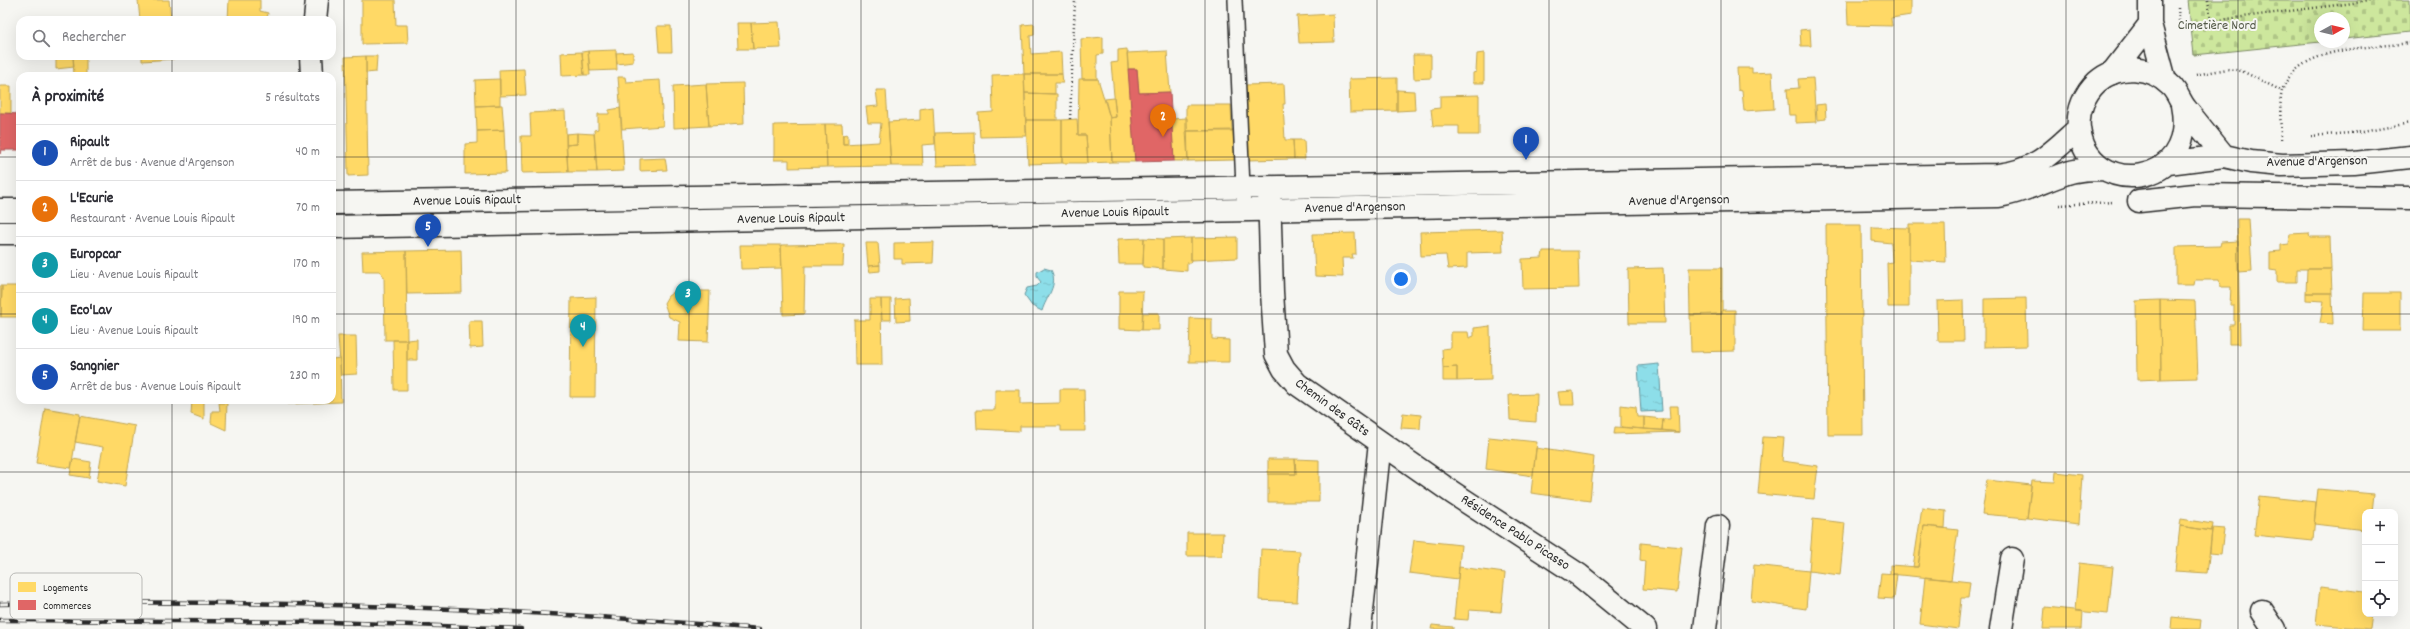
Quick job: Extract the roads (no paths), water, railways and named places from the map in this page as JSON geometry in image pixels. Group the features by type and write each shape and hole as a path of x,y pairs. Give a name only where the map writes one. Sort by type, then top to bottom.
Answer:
{"main road":[{"path":"315,16 317,0"},
{"path":"2150,0 2150,24 2165,80"},
{"path":"2112,73 2150,24"},
{"path":"311,60 312,72"},
{"path":"2182,105 2186,121 2184,136 2178,151 2168,163 2158,170 2137,176 2114,174 2104,169 2087,152 2078,128 2079,116 2086,95 2102,78 2112,73 2134,69 2155,75 2165,80 2172,87 2182,105 2224,156"},
{"name":"Avenue d'Argenson","path":"1254,187 1998,175 2017,172 2036,164 2078,128"},
{"name":"Avenue d'Argenson","path":"2168,163 2224,156 2251,162 2282,164 2354,163 2410,156"},
{"name":"Avenue d'Argenson","path":"1255,211 1666,201 1999,196 2033,188 2065,174 2081,170 2104,169"},
{"name":"Avenue Louis Ripault","path":"336,203 1254,187"},
{"name":"Chemin des Gâts","path":"1254,187 1255,211 1276,354 1284,369 1297,384 1380,442 1360,629"},
{"path":"2139,201 2195,195 2410,198"},
{"path":"0,210 16,210"},
{"name":"Avenue Louis Ripault","path":"336,227 1255,211"},
{"path":"0,233 16,233"},
{"name":"Résidence Pablo Picasso","path":"1380,442 1453,493 1579,575 1645,629"},
{"path":"1705,629 1718,526"},
{"path":"2002,629 2012,559"},
{"path":"2262,611 2274,629"}],"lane":[{"path":"1235,0 1254,187"}],"water":[{"path":"1044,268 1051,270 1054,281 1042,311 1032,306 1024,295 1027,288 1037,286 1041,282 1037,277 1037,272"},
{"path":"1659,364 1662,411 1641,412 1638,366"}],"railway":[{"path":"142,603 380,606 571,615 760,629"},
{"path":"0,604 10,604"},
{"path":"0,620 330,622 521,629"}],"place":[{"name":"L'Ecurie","path":"1163,137"},
{"name":"Ripault","path":"1526,160"},
{"name":"Sangnier","path":"428,247"},
{"name":"Europcar","path":"688,314"},
{"name":"Eco'Lav","path":"583,347"}],"park label":[{"name":"Cimetière Nord","path":"2217,26"}]}
